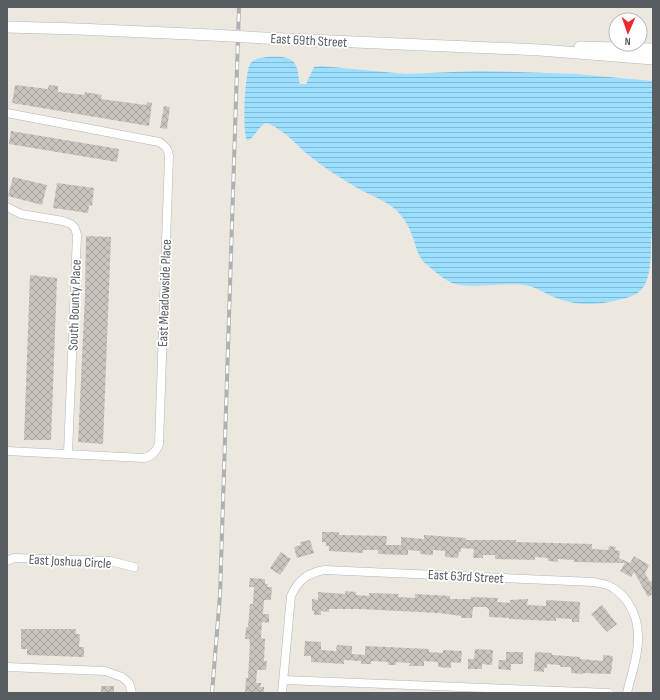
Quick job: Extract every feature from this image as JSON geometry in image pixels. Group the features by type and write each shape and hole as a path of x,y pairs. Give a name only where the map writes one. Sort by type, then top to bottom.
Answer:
{"main road":[{"name":"East 69th Street","path":"7,23 78,29 212,36 540,50 653,59"},
{"name":"East 69th Street","path":"7,28 78,29"},
{"name":"East 69th Street","path":"540,50 593,47 653,49"}],"street":[{"name":"East Meadowside Place","path":"7,113 159,142 168,150 169,156 158,449 148,457 143,458 7,451"},
{"name":"South Bounty Place","path":"7,207 21,214 67,222 75,228 77,236 68,454"},
{"name":"East Joshua Circle","path":"7,561 14,558 110,561 134,567"},
{"name":"East 63rd Street","path":"284,680 291,596 298,583 304,577 313,572 324,570 593,582 613,588 630,605 639,636 636,657 627,693"},
{"path":"7,667 105,671 122,677 129,683 132,693"},
{"path":"282,693 284,680 495,691 609,693"},
{"path":"382,684 382,693"}],"water":[{"path":"267,57 283,57 294,62 297,68 300,84 306,84 314,67 321,66 406,74 477,71 517,72 576,74 653,81 653,224 650,267 646,283 640,291 628,297 603,303 581,304 559,299 534,287 525,285 507,284 475,286 450,282 421,259 411,231 406,222 391,206 328,170 284,133 272,125 266,123 247,141 245,135 244,115 248,69 250,64 254,61"}],"building":[{"path":"15,85 48,89 49,85 58,86 58,92 84,95 85,92 102,95 101,99 146,105 147,102 152,103 149,126 12,103"},
{"path":"164,106 170,107 167,129 160,128"},
{"path":"11,131 119,149 117,162 9,144"},
{"path":"13,177 47,185 42,205 8,196"},
{"path":"57,183 94,188 92,206 89,205 88,213 53,208"},
{"path":"86,236 111,237 103,444 78,442 85,295"},
{"path":"30,275 57,278 51,440 24,440"},
{"path":"322,532 339,532 339,535 387,536 386,545 401,545 401,537 424,539 424,535 466,538 466,540 516,540 516,542 592,544 592,549 608,550 609,546 616,547 615,550 620,551 619,558 630,563 634,556 649,565 645,573 650,582 653,580 653,594 648,597 634,572 631,577 620,571 625,563 574,562 574,560 558,559 558,562 548,561 548,558 535,557 535,560 495,559 495,555 483,555 483,558 473,558 474,549 461,548 458,558 445,557 445,551 433,550 433,555 420,554 420,551 408,550 408,555 378,554 378,550 363,550 363,553 329,551 329,546 326,546 326,542 322,542"},
{"path":"310,540 314,553 297,558 294,547 301,545 300,542"},
{"path":"281,552 291,559 280,575 270,568"},
{"path":"250,578 265,579 265,584 268,584 267,587 272,587 271,600 264,600 263,614 269,614 269,623 262,622 261,638 265,639 264,661 267,661 266,670 257,670 256,683 261,683 260,687 264,687 264,693 245,693 246,678 248,678 250,643 249,639 245,639 246,627 248,627 250,604 253,604 254,587 249,587"},
{"path":"345,591 356,592 356,595 369,596 369,593 399,594 398,597 415,598 415,594 450,596 450,599 471,599 471,597 498,598 497,602 510,603 510,600 528,599 527,605 546,606 546,600 580,602 579,622 572,622 572,619 556,618 556,621 489,617 489,609 487,607 473,607 472,618 461,618 461,616 439,613 359,609 329,609 329,612 321,611 321,615 314,615 314,611 312,611 312,599 318,600 318,592 345,594"},
{"path":"602,605 617,624 607,632 591,614"},
{"path":"21,629 76,629 76,634 80,634 79,647 84,647 84,657 27,655 27,649 21,649"},
{"path":"305,641 321,642 321,650 336,651 337,645 352,646 352,654 365,655 365,646 429,649 429,652 443,653 443,650 462,651 461,663 451,662 451,668 438,667 438,662 424,661 424,666 409,666 410,663 396,662 396,665 388,665 388,662 371,661 371,664 361,664 361,661 344,660 344,664 311,662 311,656 304,656"},
{"path":"475,649 493,650 492,665 482,664 482,669 468,669 468,659 474,659"},
{"path":"506,652 523,652 523,664 511,664 511,670 498,669 499,660 506,660"},
{"path":"535,652 552,653 552,655 580,657 580,659 603,661 603,655 613,656 611,674 571,673 571,667 560,667 560,665 547,664 547,668 544,668 544,672 534,671"},
{"path":"101,686 114,686 114,693 101,693"}],"railway":[{"path":"212,693 220,595 239,7"}]}
